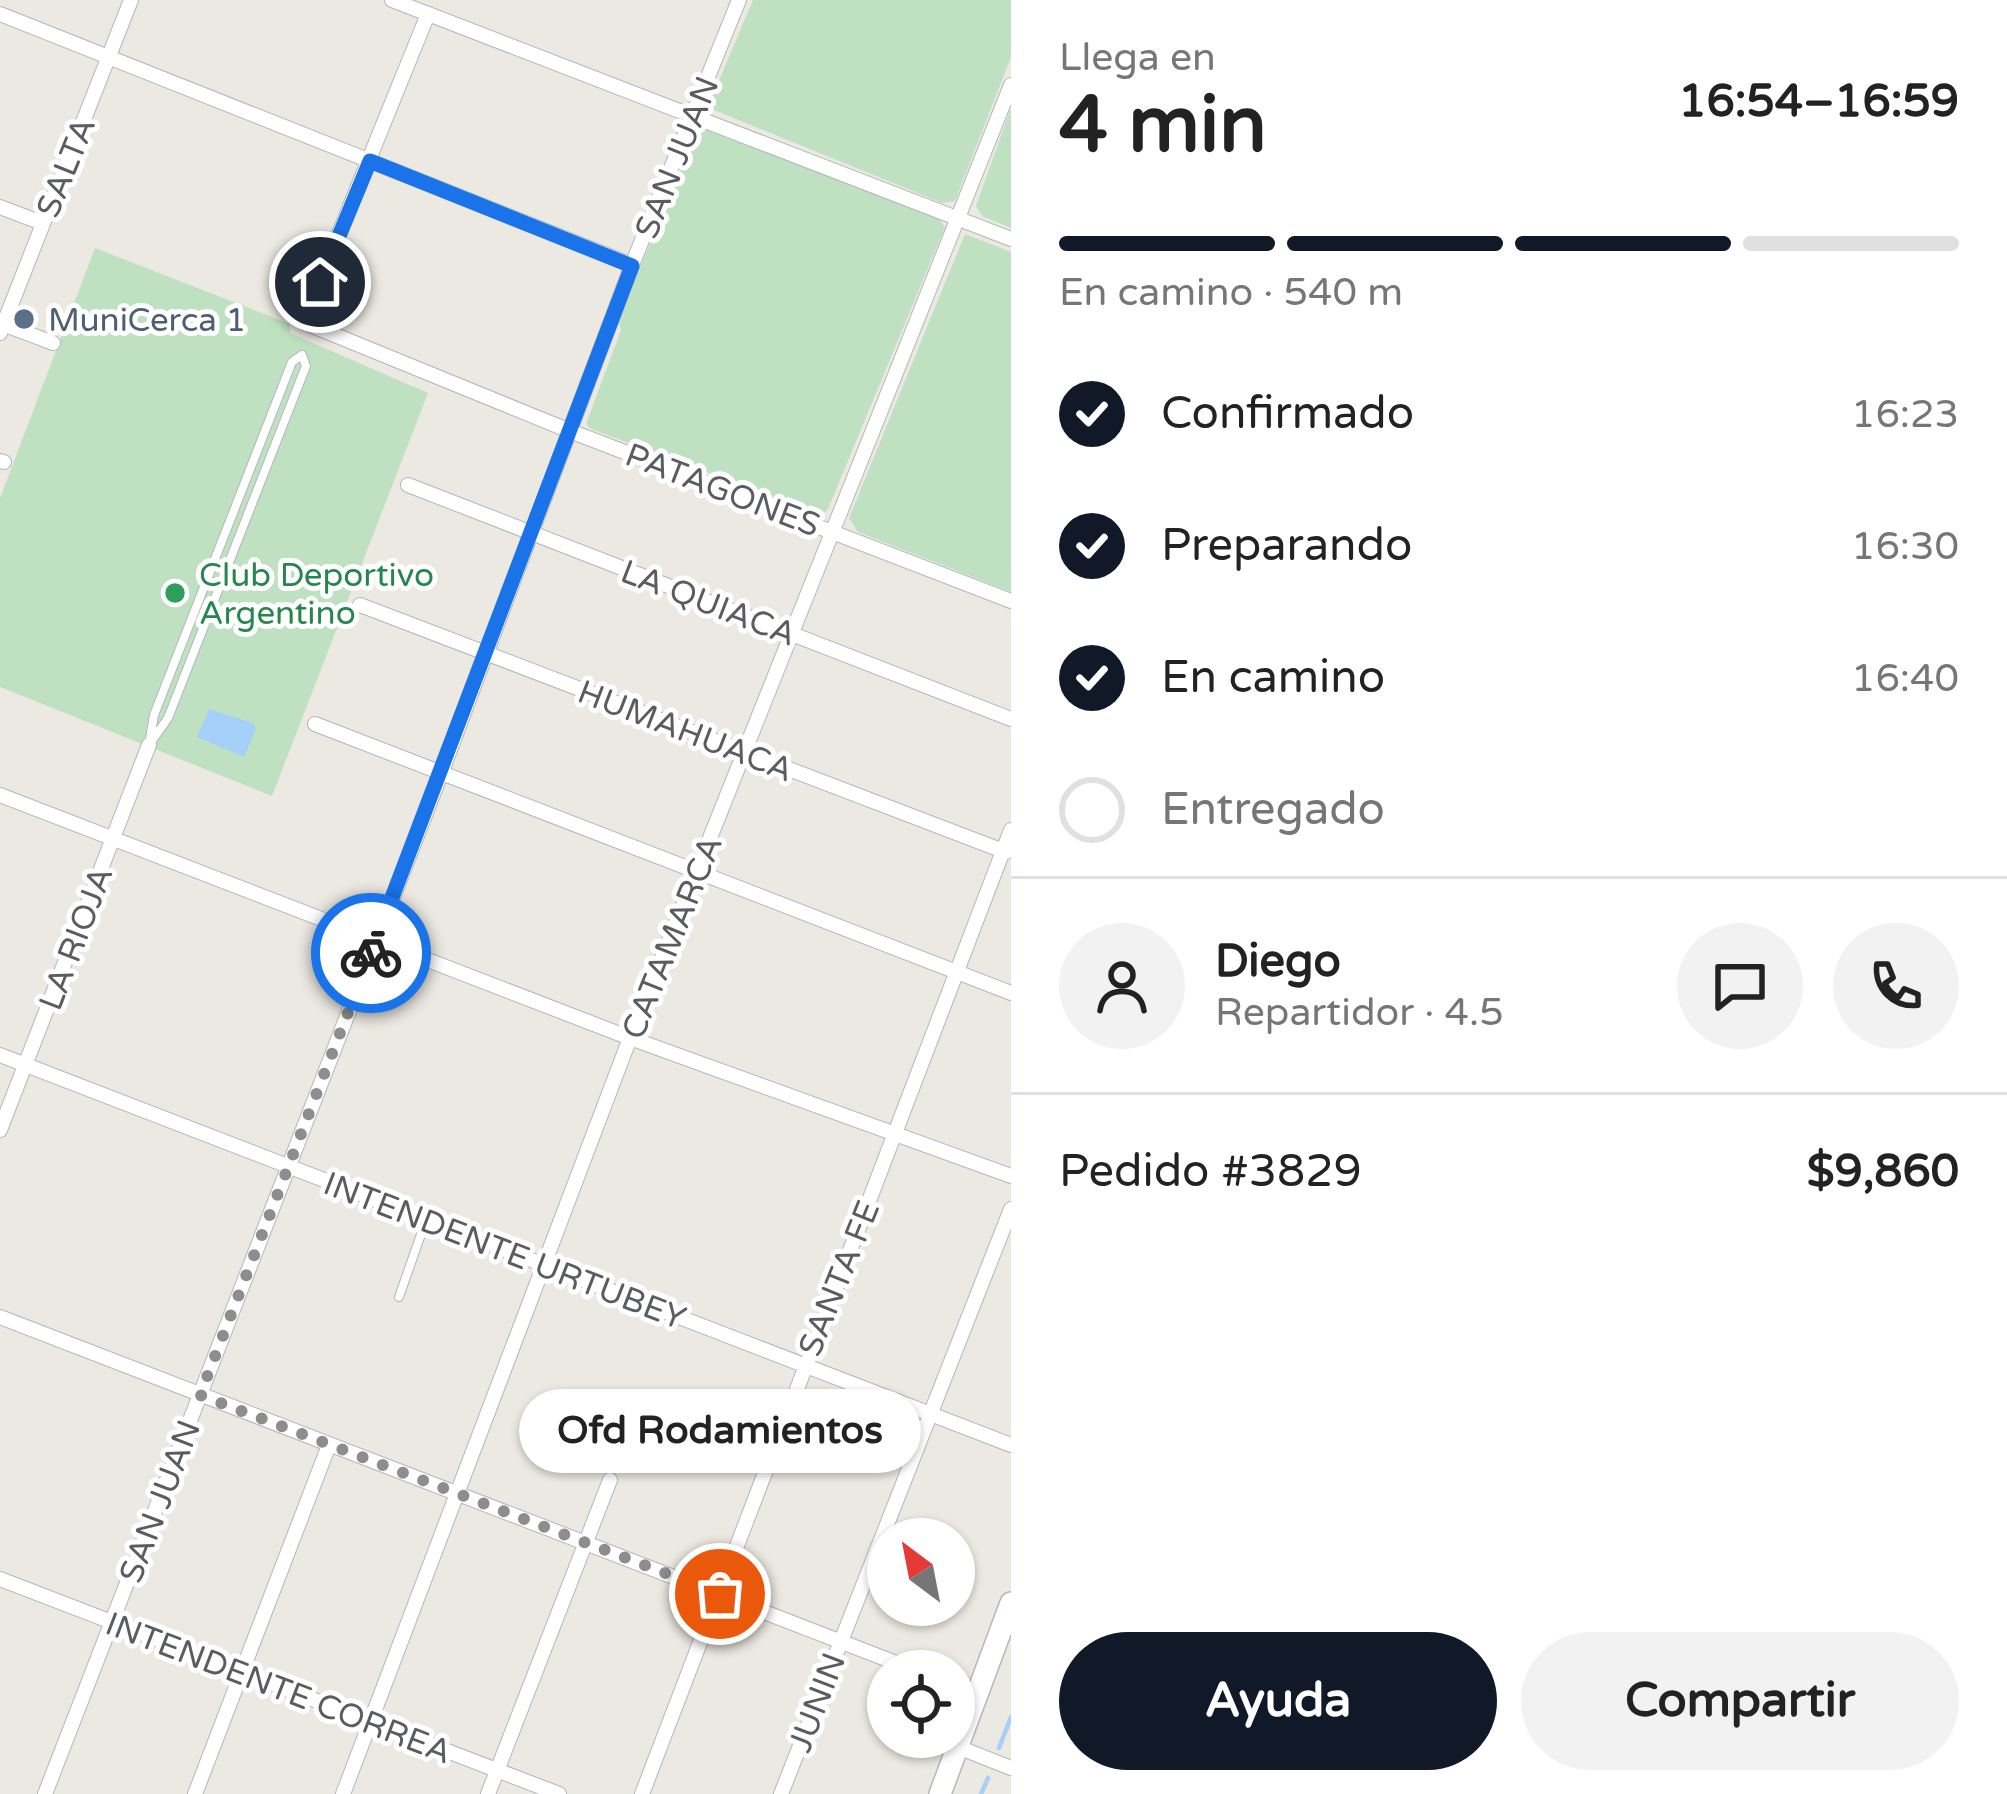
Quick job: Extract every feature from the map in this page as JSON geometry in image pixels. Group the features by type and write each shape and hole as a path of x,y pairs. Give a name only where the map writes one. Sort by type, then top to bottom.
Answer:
{"main road":[{"path":"975,1701 1011,1603"},
{"path":"940,1794 954,1758"}],"street":[{"name":"SALTA","path":"1,327 130,0"},
{"path":"392,0 1011,239"},
{"name":"SAN JUAN","path":"45,1794 441,774 632,266 739,0"},
{"path":"0,14 632,266"},
{"path":"370,161 428,14"},
{"name":"CATAMARCA","path":"343,1794 630,1038 1011,85"},
{"name":"PATAGONES","path":"370,161 303,322 1011,601"},
{"path":"0,207 42,223"},
{"path":"1,327 53,343"},
{"name":"LA QUIACA","path":"408,485 1011,719"},
{"name":"HUMAHUACA","path":"360,605 1007,852"},
{"path":"315,724 1011,993"},
{"name":"LA RIOJA","path":"0,1130 149,745"},
{"path":"0,795 630,1038 1011,1176"},
{"name":"SANTA FE","path":"642,1794 803,1365 1007,852 1011,830"},
{"name":"INTENDENTE URTUBEY","path":"0,1055 1011,1445"},
{"name":"JUNIN","path":"781,1794 1011,1209"},
{"path":"0,1317 867,1651"},
{"path":"195,1794 329,1445"},
{"path":"488,1794 610,1480"},
{"name":"INTENDENTE CORREA","path":"0,1579 559,1794"},
{"path":"975,1754 1011,1768"}],"lane":[{"path":"302,355 306,366 222,581 168,718 149,745 154,715 208,576 292,362 302,355"},
{"path":"208,576 222,581"},
{"path":"399,1297 427,1220"}],"green space":[{"path":"753,0 1011,0 1011,57 955,201 942,203 714,110 712,97"},
{"path":"1011,108 1011,228 982,216 976,206"},
{"path":"699,126 940,220 945,227 828,509 821,515 586,424 621,330 618,320"},
{"path":"965,234 1011,252 1011,592 858,532 849,518"},
{"name":"Club Deportivo Argentino","path":"95,248 290,324 290,333 428,393 272,796 0,687 0,498"}],"water":[{"path":"209,709 253,723 256,729 244,757 197,737"}],"waterway":[{"path":"999,1748 1011,1717"},
{"path":"981,1794 988,1778"}],"way so far":[{"path":"371,953 200,1395 720,1594"}],"place":[{"name":"MuniCerca 1","path":"24,319"},
{"name":"Club Deportivo Argentino","path":"175,593"},
{"name":"Ofd Rodamientos","path":"720,1594"}],"route":[{"path":"320,282 370,161 632,266 371,953"}]}
